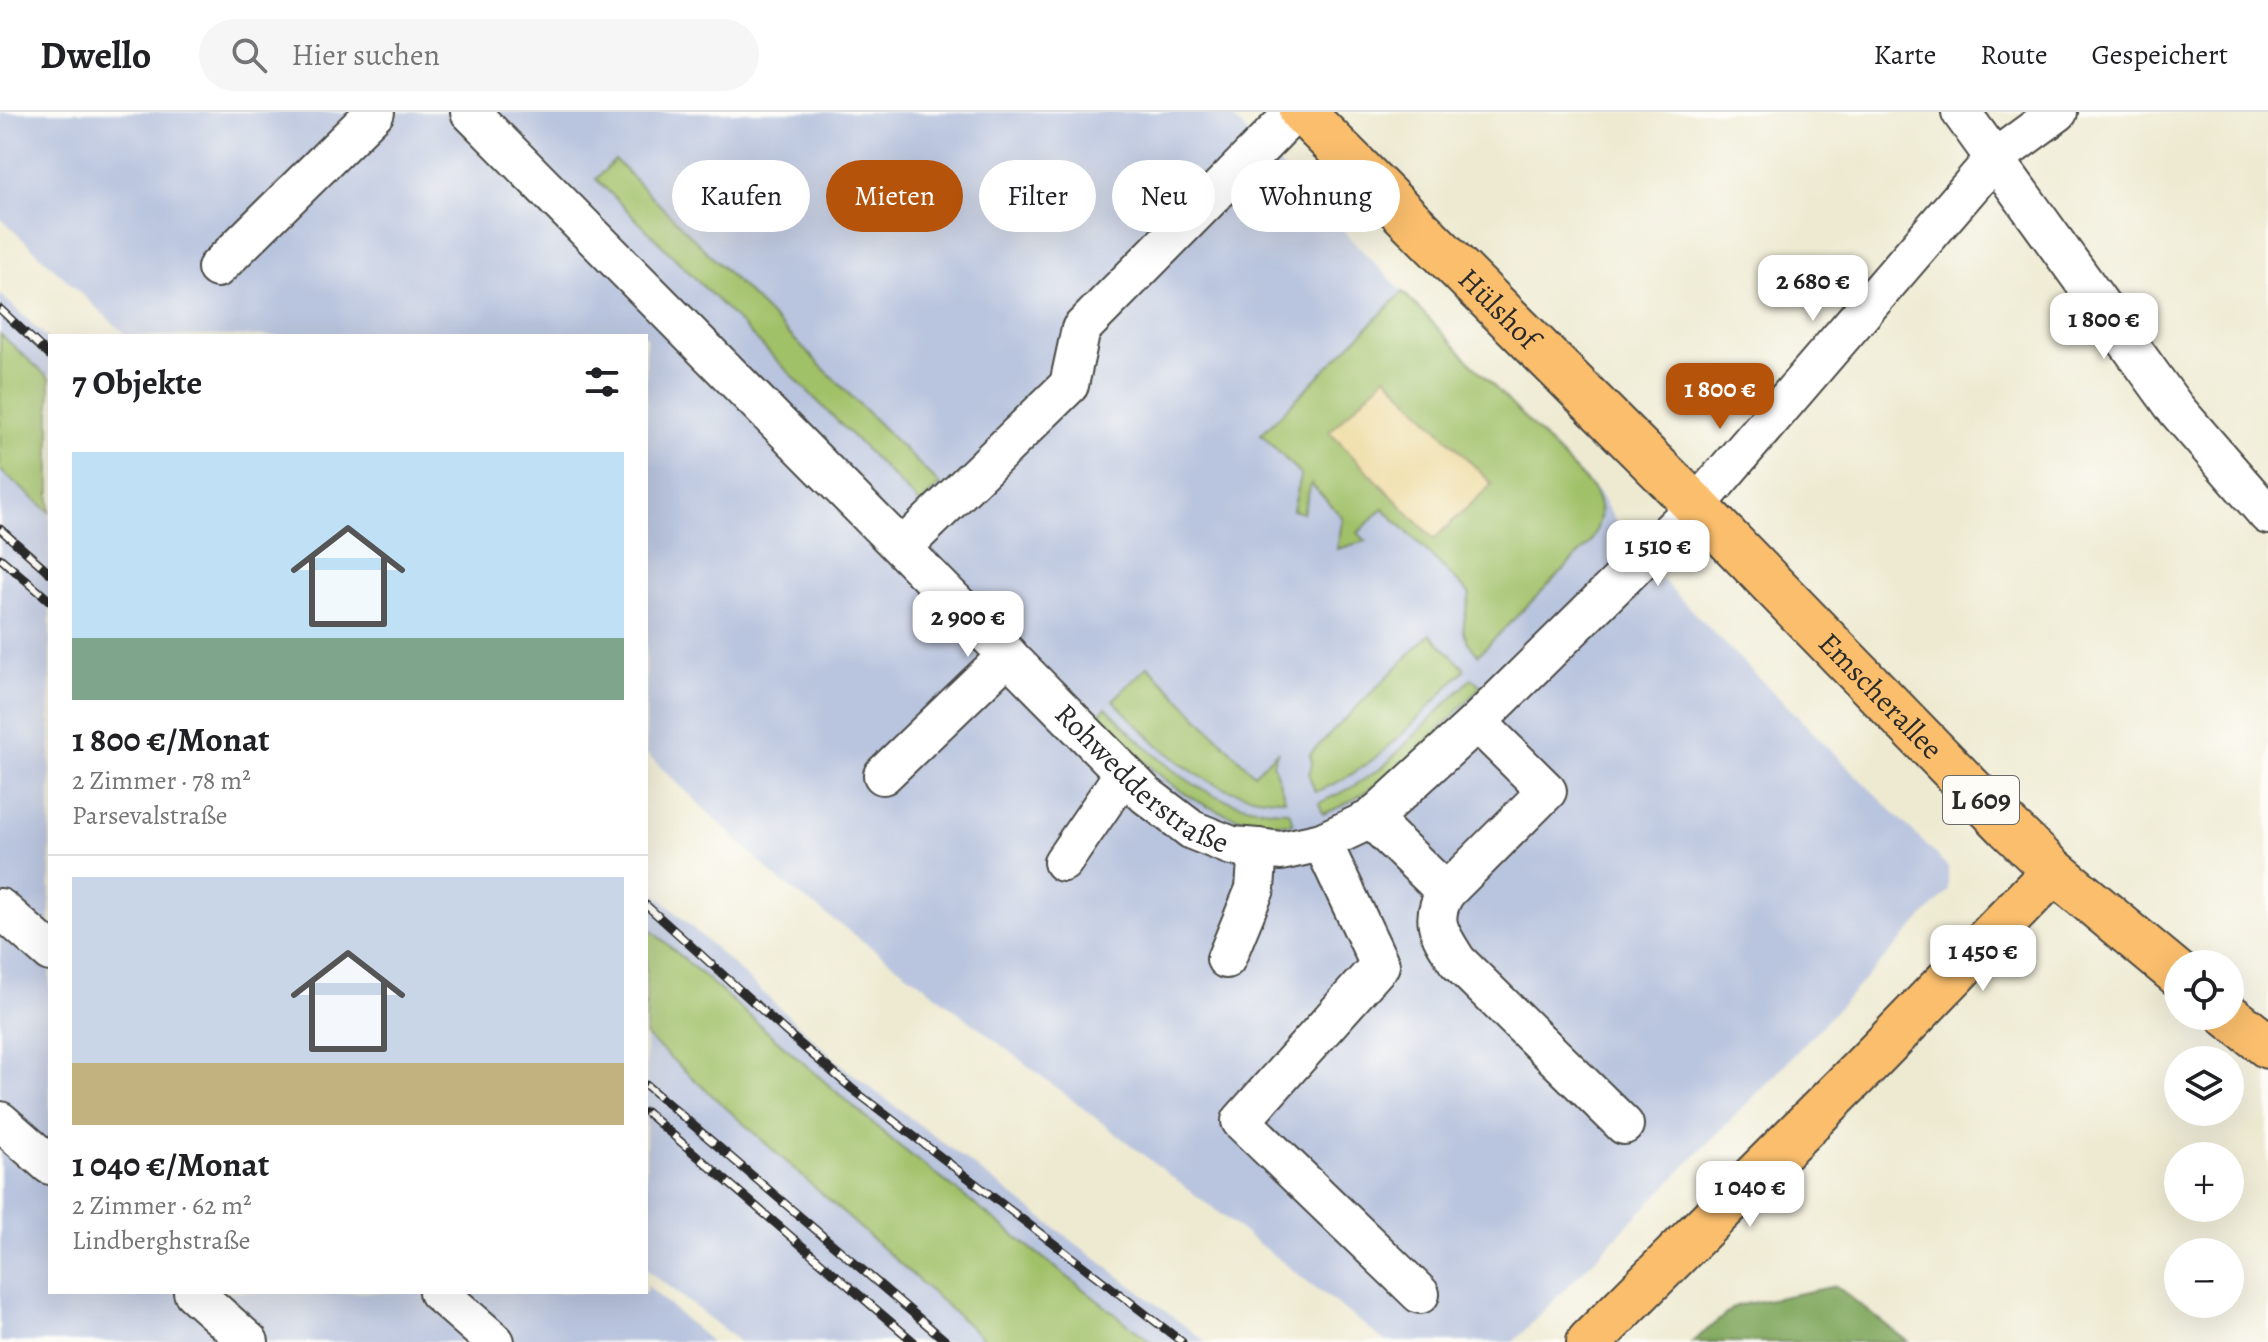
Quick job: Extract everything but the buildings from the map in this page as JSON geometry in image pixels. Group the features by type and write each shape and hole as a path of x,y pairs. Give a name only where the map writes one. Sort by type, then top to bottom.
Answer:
{"main road":[{"name":"Hülshof","path":"1302,112 1696,506"},
{"name":"Emscherallee","path":"1696,506 2008,827 2054,871 2164,962"},
{"path":"1589,1342 1864,1067 2054,871"},
{"path":"2244,1028 2268,1046"}],"street":[{"path":"217,268 375,112"},
{"name":"Rohwedderstraße","path":"470,112 1146,795 1192,830 1232,846 1281,851 1322,842 1371,819 1477,722 1696,506 1994,159 2058,112"},
{"path":"902,548 1069,385 1081,329 1295,112"},
{"path":"1961,112 2175,408 2267,511"},
{"path":"883,775 1008,655"},
{"path":"1477,722 1547,791 1446,892 1436,918 1440,933 1457,961 1624,1125"},
{"path":"1063,862 1124,773"},
{"path":"1371,819 1446,892"},
{"path":"1322,842 1380,965 1241,1121 1420,1294"},
{"path":"1226,959 1255,889 1258,848"},
{"path":"0,908 48,950"},
{"path":"0,1121 48,1163"},
{"path":"195,1294 249,1342"},
{"path":"440,1294 495,1342"}],"shaded area":[{"path":"0,112 1227,112 1274,160 1231,160 1231,232 1344,232 1599,493 1629,544 1689,608 1948,867 1948,891 1774,1076 1513,1342 1386,1342 922,984 780,881 648,755 648,334 125,334 0,218"},
{"path":"0,294 48,339 48,377 0,334"},
{"path":"0,470 48,510 48,1294 648,1294 648,1287 711,1342 0,1342"},
{"path":"648,887 847,1070 1206,1342 1151,1342 893,1141 648,928"},
{"path":"648,1039 986,1342 740,1342 648,1271"}],"green space":[{"path":"615,160 672,217 672,232 687,232 940,485 920,504 596,179"},
{"path":"1403,292 1593,489 1599,503 1599,521 1591,542 1478,655 1464,633 1470,594 1383,508 1358,533 1366,541 1337,549 1343,518 1311,484 1303,513 1293,510 1301,475 1261,434"},
{"path":"0,334 48,377 48,510 0,470"},
{"path":"1430,634 1465,669 1378,756 1315,792 1309,775 1312,764 1310,754"},
{"path":"1148,666 1254,774 1278,751 1273,763 1285,799 1258,797 1210,782 1150,737 1113,700"},
{"path":"1472,678 1481,686 1409,759 1369,790 1323,814 1319,803 1351,788 1384,766"},
{"path":"1106,707 1187,780 1233,802 1260,809 1289,811 1293,823 1262,822 1234,816 1184,793 1139,757 1098,715"},
{"path":"648,928 893,1141 1151,1342 987,1342 648,1038"},
{"path":"1836,1286 1908,1342 1692,1342 1736,1306"}],"sand":[{"path":"1386,376 1492,484 1434,539 1329,432"}],"railway":[{"path":"0,309 48,354"},
{"path":"0,529 48,571"},
{"path":"0,558 48,599"},
{"path":"648,907 851,1088 1182,1342"},
{"path":"648,1087 947,1342"},
{"path":"648,1114 914,1342"}]}
